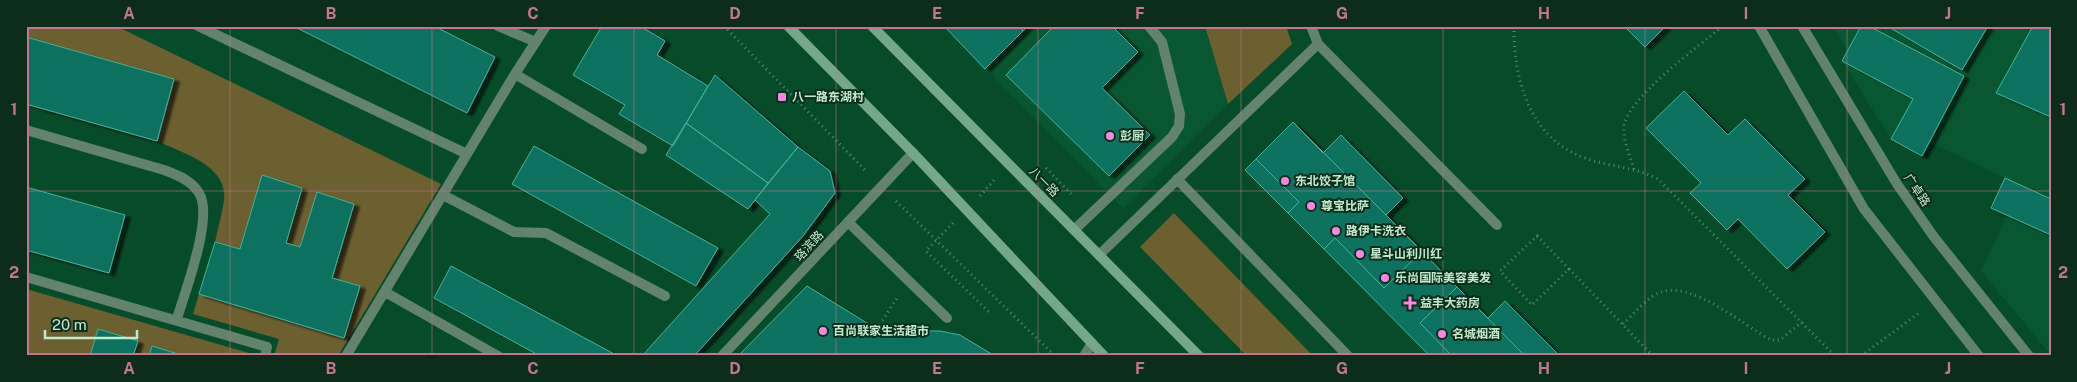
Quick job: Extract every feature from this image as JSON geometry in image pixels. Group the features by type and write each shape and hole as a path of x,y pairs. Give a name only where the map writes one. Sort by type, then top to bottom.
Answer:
{"main road":[{"path":"788,26 913,153 1104,356"},
{"name":"八一路","path":"872,26 1199,356"}],"street":[{"path":"198,26 467,154"},
{"path":"498,26 536,42"},
{"path":"346,356 515,74 546,26"},
{"path":"1074,230 1172,137 1179,126 1180,114 1165,51 1159,37 1149,26"},
{"path":"1311,26 1318,44 1497,225"},
{"path":"1759,26 1864,209 1979,356"},
{"name":"广卓路","path":"1802,26 1897,184 1934,237 2029,356"},
{"path":"1099,255 1318,44"},
{"path":"515,74 642,149"},
{"path":"26,130 164,170 186,179 199,193 204,208 204,225 177,319"},
{"name":"珞滨路","path":"722,356 913,153"},
{"path":"1177,180 1348,356"},
{"path":"443,195 514,232 546,233 665,296"},
{"path":"848,222 947,318"},
{"path":"26,277 177,319 267,347 265,356"},
{"path":"385,292 498,356"},
{"path":"1084,356 1092,344"}],"path":[{"path":"1514,26 1517,74 1524,95 1540,126 1553,141 1584,158 1634,168 1658,179 1835,356"},
{"path":"1634,168 1626,142 1624,127 1633,108 1648,90 1723,26"},
{"path":"1040,162 1074,196"},
{"path":"1569,269 1532,305 1500,271 1537,236 1654,356"},
{"path":"926,251 991,314"},
{"path":"877,329 908,280"},
{"path":"1623,324 1652,297 1662,292 1679,290 1694,293 1771,340 1780,340 1802,322"},
{"path":"1861,356 1935,300"}],"shaded area":[{"path":"26,26 116,26 441,184 338,356 274,356 279,339 193,314 199,294 344,338 360,286 332,278 354,204 317,193 300,247 286,243 302,188 263,176 240,249 215,242 224,200 223,188 219,178 201,162 157,141 174,79 26,37"},
{"path":"944,26 1205,26 1228,104 1123,208"},
{"path":"1205,26 1286,26 1292,44 1228,104"},
{"path":"1832,26 2051,26 2051,355 1981,271 2007,215 1991,208 2005,178 1929,142 1922,156 1891,139 1842,61 1848,50"},
{"path":"1174,213 1313,356 1247,356 1140,247"},
{"path":"26,289 256,355 185,356 152,346 149,356 133,356 137,341 98,329 90,356 26,356"}],"building":[{"path":"293,26 434,26 495,57 467,113"},
{"path":"602,26 640,26 665,41 657,55 708,86 673,146 619,114 625,105 573,75"},
{"path":"944,26 1018,26 1023,31 985,69"},
{"path":"1018,26 1028,26 1023,31"},
{"path":"1054,26 1112,26 1138,52 1102,88 1150,135 1109,176 1006,75"},
{"path":"1624,26 1666,26 1645,47"},
{"path":"1861,26 1869,26 1964,76 1922,156 1891,139 1913,99 1842,61"},
{"path":"1887,26 1988,26 1962,70"},
{"path":"2033,26 2051,26 2051,117 1996,93"},
{"path":"26,37 174,79 157,141 26,104"},
{"path":"715,75 798,147 768,183 686,123"},
{"path":"1684,91 1728,135 1745,119 1805,179 1788,195 1825,232 1787,269 1738,219 1727,230 1690,193 1701,183 1646,128"},
{"path":"1293,122 1525,356 1430,356 1245,170"},
{"path":"1293,122 1323,153 1341,135 1403,198 1386,215 1422,251 1384,288 1335,238 1324,249 1288,213 1299,202 1256,159"},
{"path":"686,123 768,183 748,209 666,155"},
{"path":"534,146 718,248 696,286 512,184"},
{"path":"798,147 830,171 835,193 803,236 694,356 642,356 770,214 755,200"},
{"path":"262,175 302,188 286,243 300,247 317,192 354,204 332,278 360,286 344,338 199,294 215,242 240,249"},
{"path":"2005,178 2051,199 2051,235 1991,208"},
{"path":"26,187 125,215 109,273 26,250"},
{"path":"451,266 618,356 540,356 434,298"},
{"path":"807,286 888,336 905,331 940,331 960,335 995,356 738,356"},
{"path":"1457,287 1488,318 1505,301 1560,356 1452,356 1420,323"},
{"path":"98,329 138,341 133,356 90,356"},
{"path":"152,346 185,356 149,356"}],"place":[{"name":"八一路东湖村","path":"782,97"},
{"name":"彭厨","path":"1110,136"},
{"name":"东北饺子馆","path":"1285,181"},
{"name":"尊宝比萨","path":"1311,206"},
{"name":"路伊卡洗衣","path":"1336,231"},
{"name":"星斗山利川红","path":"1360,254"},
{"name":"乐尚国际美容美发","path":"1385,278"},
{"name":"益丰大药房","path":"1410,303"},
{"name":"百尚联家生活超市","path":"823,331"},
{"name":"名城烟酒","path":"1442,334"}]}
